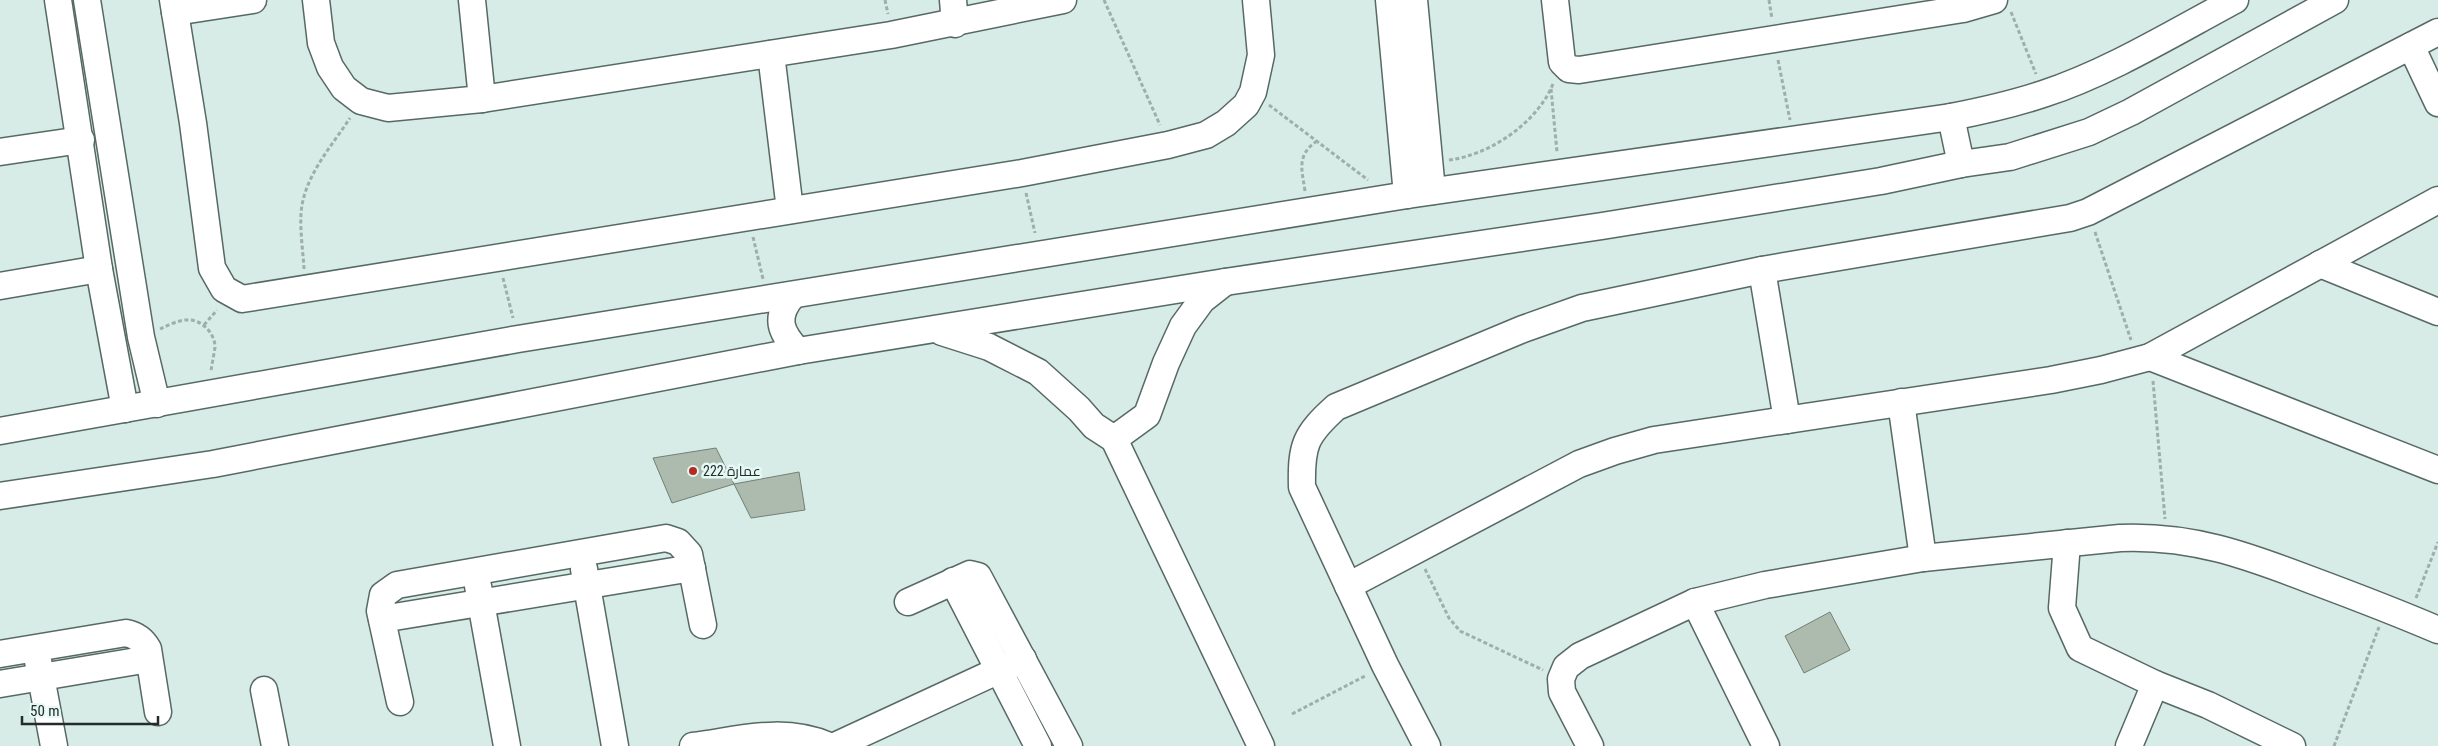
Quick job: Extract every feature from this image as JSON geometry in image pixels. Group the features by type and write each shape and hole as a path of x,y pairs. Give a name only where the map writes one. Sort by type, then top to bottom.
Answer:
{"street":[{"path":"58,0 99,269 125,410"},
{"path":"88,0 141,337 157,404"},
{"path":"253,0 174,6 212,268 224,289 242,299 1022,173 1168,145 1206,135 1226,123 1246,105 1253,92 1261,55 1256,0"},
{"path":"316,0 321,43 330,67 344,88 361,101 388,108 482,99 771,54 954,12 1063,0"},
{"path":"472,0 482,99"},
{"path":"1389,0 1410,195"},
{"path":"1410,195 1429,162 1414,0"},
{"path":"1555,0 1562,62 1569,69 1579,70 1774,38 2002,4"},
{"path":"0,432 518,339 1308,211 1951,117 1992,109 2044,94 2106,67 2235,0"},
{"path":"0,496 213,464 798,351 1225,282 1602,226 2010,157 2089,132 2131,112 2334,0"},
{"path":"1427,746 1385,665 1302,487 1301,456 1310,434 1313,427 1336,407 1556,316 1582,308 1762,270 2070,218 2088,212 2438,32"},
{"path":"2411,46 2438,103"},
{"path":"771,54 790,210"},
{"path":"1951,117 1960,164"},
{"path":"0,152 80,140"},
{"path":"1348,586 1579,464 1615,451 1654,440 2051,380 2144,359 2197,334 2438,200"},
{"path":"2320,264 2438,312"},
{"path":"0,286 99,269"},
{"path":"1762,270 1787,420"},
{"path":"1114,438 1147,415 1166,363 1183,326 1202,300 1225,282"},
{"path":"781,297 785,304 781,316 782,328 786,339 798,351"},
{"path":"937,330 989,347 1038,372 1094,426 1114,438 1261,746"},
{"path":"2144,359 2438,470"},
{"path":"1901,402 1923,558"},
{"path":"1590,746 1562,692 1561,679 1566,667 1580,656 1695,602 1765,586 1923,558 2145,537 2199,544 2241,553 2438,630"},
{"path":"400,702 380,603 383,595 397,584 475,573 666,538 678,542 687,549 703,625"},
{"path":"2067,543 2062,608 2080,648 2155,684 2208,705 2290,746"},
{"path":"581,554 615,746"},
{"path":"382,619 692,568"},
{"path":"475,573 507,746"},
{"path":"908,602 970,574 978,576 982,580 1070,746"},
{"path":"953,582 1038,746"},
{"path":"1695,602 1766,746"},
{"path":"0,654 126,633 143,641 148,648 158,712"},
{"path":"36,648 54,746"},
{"path":"835,746 1023,658"},
{"path":"0,684 150,659"},
{"path":"2129,746 2155,684"},
{"path":"264,690 275,746"},
{"path":"693,746 784,734 800,736 829,746"}],"path":[{"path":"1104,0 1168,145"},
{"path":"1769,0 1774,38 1794,140"},
{"path":"2002,4 2044,94"},
{"path":"1429,162 1454,159 1478,152 1500,141 1520,127 1537,109 1551,88 1562,62"},
{"path":"1551,88 1559,174"},
{"path":"1253,92 1317,141 1410,195"},
{"path":"306,290 301,231 301,213 305,194 312,176 361,101"},
{"path":"1308,211 1302,157 1308,147 1317,141"},
{"path":"1022,173 1040,255"},
{"path":"2088,212 2144,359 2167,540"},
{"path":"748,217 781,297"},
{"path":"498,258 518,339"},
{"path":"175,322 190,320 204,325 213,340 213,357"},
{"path":"2334,746 2397,613 2438,542"},
{"path":"1416,550 1449,618 1460,631 1561,679"},
{"path":"1292,714 1385,665"}],"building":[{"name":"عمارة 222","path":"716,448 734,484 672,503 653,458"},
{"path":"799,472 805,510 751,518 734,484"},
{"path":"1830,612 1850,650 1804,673 1785,636"}],"place":[{"name":"عمارة 222","path":"693,471"}]}
